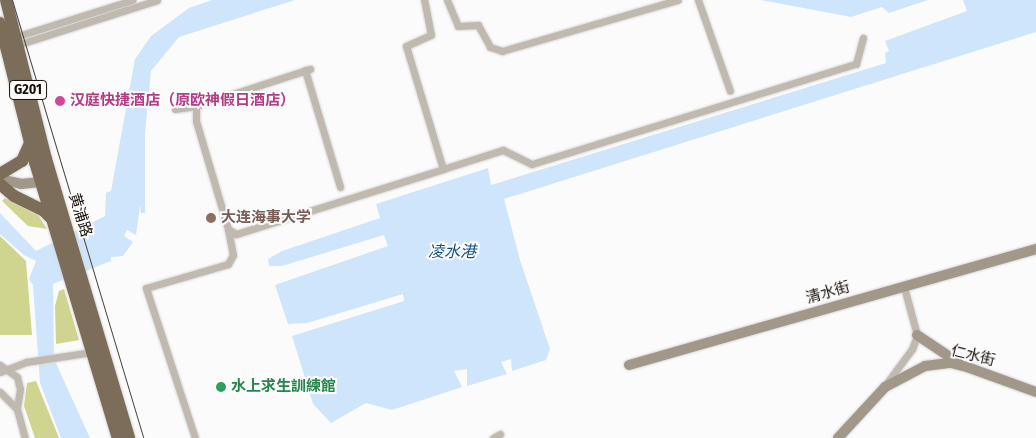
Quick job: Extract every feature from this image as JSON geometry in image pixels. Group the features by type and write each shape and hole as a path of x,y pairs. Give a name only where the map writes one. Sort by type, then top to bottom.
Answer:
{"highway":[{"name":"黄浦路","path":"6,0 10,44 30,141 47,181"},
{"name":"黄浦路","path":"0,23 10,44 57,223 129,438"},
{"path":"0,174 22,161 30,141"},
{"path":"0,184 14,196 43,210 57,223"},
{"name":"黄浦路","path":"76,280 92,352 118,438"}],"main road":[{"path":"0,179 21,184 47,181"},
{"name":"清水街","path":"629,365 1036,249"},
{"path":"917,336 967,367"},
{"name":"仁水街","path":"838,438 885,386 925,366 951,364 967,367 1036,392"}],"street":[{"path":"10,44 132,0"},
{"path":"10,44 157,0"},
{"path":"424,0 431,35 406,46 443,169"},
{"path":"448,0 458,26 478,25 490,47 502,50 678,0"},
{"path":"698,0 730,91"},
{"path":"228,229 236,234 503,150 532,164 856,64 863,38"},
{"path":"176,109 196,106 307,69 340,187"},
{"path":"195,438 146,288 228,264 233,255 228,229 196,121 196,106"},
{"path":"885,386 912,349 917,336 904,287"},
{"path":"2,369 92,352"},
{"path":"2,369 17,377 20,389 17,408 25,438"},
{"path":"0,392 17,408"}],"green space":[{"path":"5,198 37,213 47,229 28,226 2,201"},
{"path":"0,236 26,261 32,335 0,335"},
{"path":"64,289 79,340 56,344 55,306 59,291"},
{"path":"36,381 59,438 35,438 24,406 27,383"}],"water":[{"path":"212,0 295,0 179,37 151,71 145,134 145,213 141,213 140,205 136,235 127,230 124,236 133,242 123,256 111,257 111,261 53,284 54,359 90,438 61,438 40,383 33,285 29,279 36,261 24,255 0,234 0,213 36,251 105,216 106,193 111,191 135,59 151,36 189,8"},
{"path":"761,0 928,0 889,13 882,7 851,17"},
{"name":"凌水港","path":"963,0 1036,0 1036,32 504,199 520,260 550,349 546,360 512,371 511,359 501,362 507,374 467,386 467,369 454,371 462,387 392,410 366,403 331,423 313,404 292,336 404,301 403,294 307,323 288,324 275,285 388,246 384,235 282,266 269,266 268,259 282,251 380,218 376,204 488,168 491,185 886,63 885,53 889,51 885,41 967,11"}],"tram line":[{"path":"12,0 143,438"}],"place":[{"name":"汉庭快捷酒店（原欧神假日酒店）","path":"60,101"},
{"name":"大连海事大学","path":"211,218"},
{"name":"水上求生訓練館","path":"221,387"}]}
